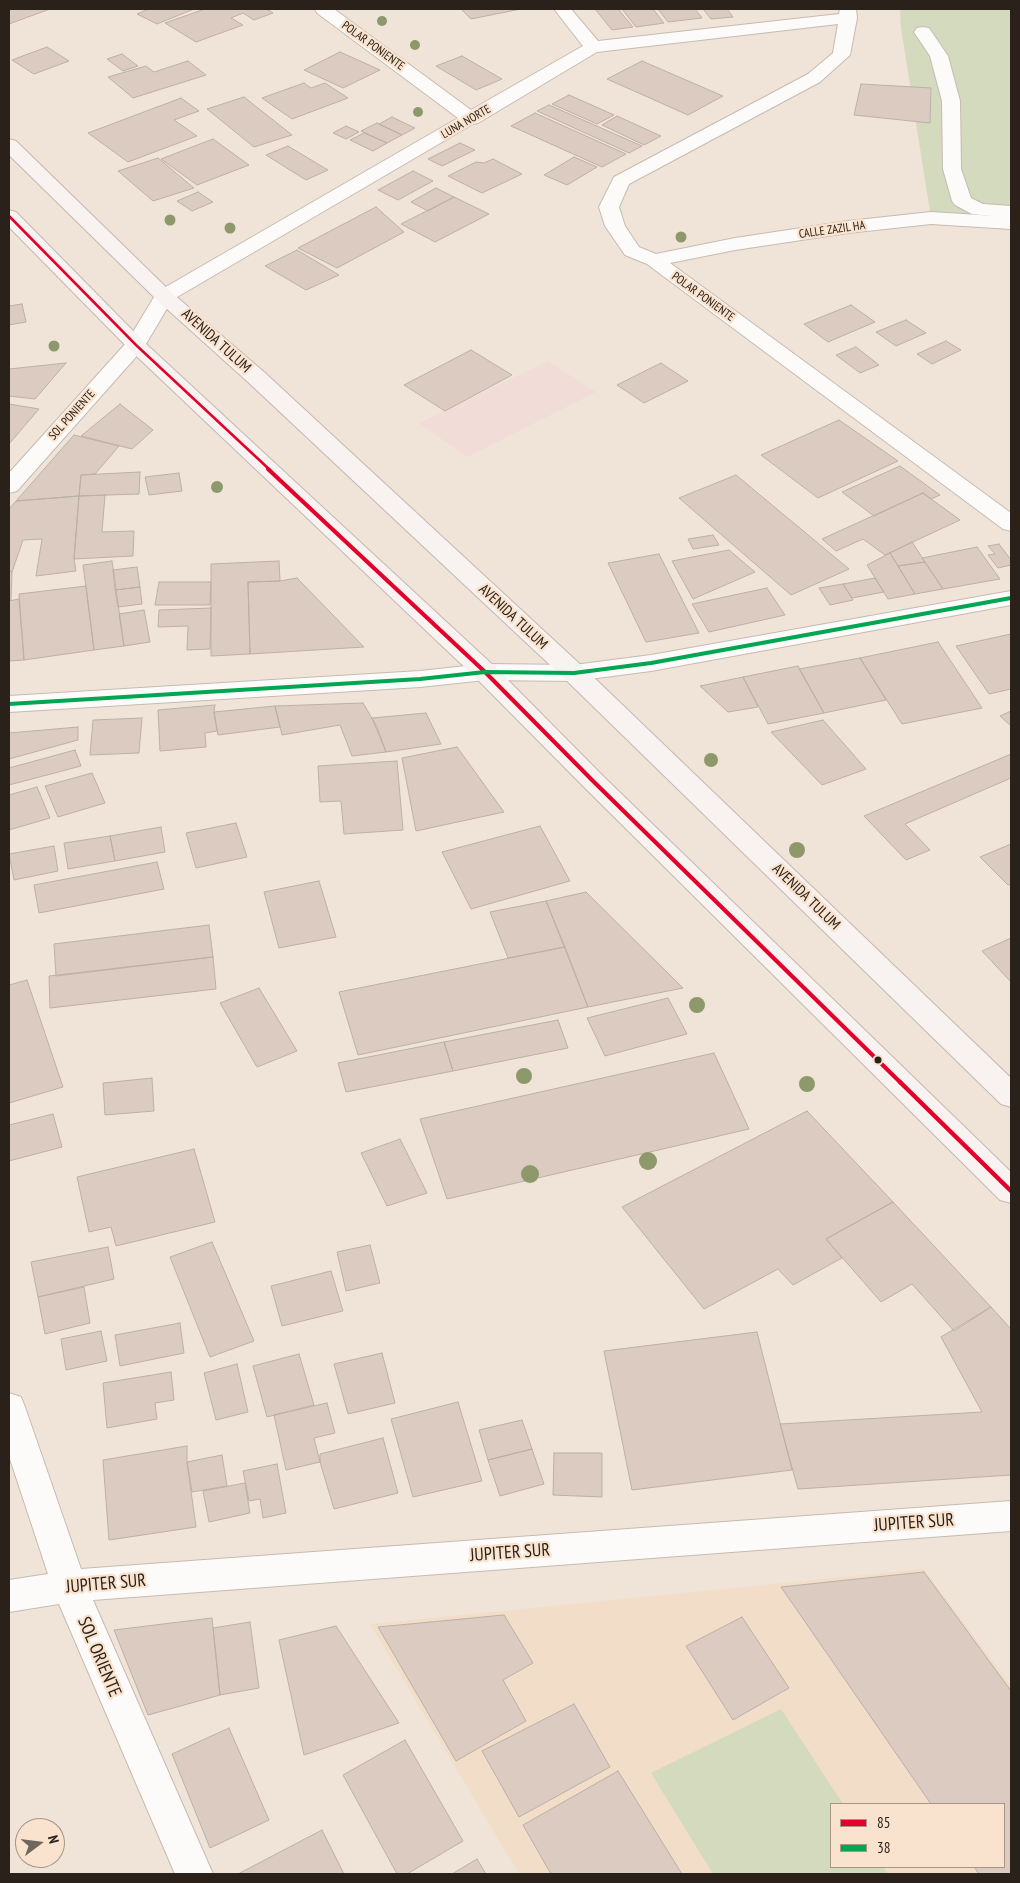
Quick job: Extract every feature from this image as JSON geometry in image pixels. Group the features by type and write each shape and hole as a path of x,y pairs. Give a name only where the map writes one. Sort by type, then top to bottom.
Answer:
{"main road":[{"name":"AVENIDA TULUM","path":"9,145 164,296 222,345 574,673 1011,1096"},
{"path":"9,216 136,344 484,672 1011,1191"}],"street":[{"name":"POLAR PONIENTE","path":"323,9 472,119"},
{"path":"562,9 593,47"},
{"name":"POLAR PONIENTE","path":"848,14 841,55 814,78 621,181 609,207 615,226 632,251 654,260 1011,524"},
{"name":"LUNA NORTE","path":"136,344 164,296 472,119 593,47 848,14"},
{"path":"923,32 939,56 951,101 952,169 962,201 979,210 1011,212"},
{"name":"CALLE ZAZIL HA","path":"654,260 743,242 848,227 932,218 1011,223"},
{"name":"SOL PONIENTE","path":"9,486 136,344"},
{"path":"9,704 420,679 484,672 574,673 651,663 1011,598"},
{"name":"SOL ORIENTE","path":"9,1406 69,1586 194,1874"},
{"name":"JUPITER SUR","path":"9,1596 69,1586 1011,1516"}],"shaded area":[{"path":"548,361 596,392 467,457 419,423"},
{"path":"924,1569 1011,1686 1011,1874 519,1874 370,1624"}],"green space":[{"path":"900,9 1011,9 1011,223 931,218 901,28"},
{"path":"781,1709 842,1803 830,1803 830,1868 884,1868 888,1874 713,1874 651,1773"}],"building":[{"path":"9,9 50,9 9,24"},
{"path":"149,9 194,9 157,24 137,14"},
{"path":"205,9 266,9 273,13 254,20 243,13 231,18 243,25 196,42 165,23"},
{"path":"461,9 521,9 471,19"},
{"path":"595,9 618,9 633,27 612,30"},
{"path":"622,9 653,9 664,23 636,27"},
{"path":"658,9 695,9 702,18 668,22"},
{"path":"703,9 727,9 733,17 711,19"},
{"path":"47,47 69,61 34,74 12,60"},
{"path":"340,52 380,70 343,88 304,70"},
{"path":"122,54 138,66 123,71 107,59"},
{"path":"462,56 502,79 476,90 436,66"},
{"path":"188,61 206,75 133,98 108,77 146,66 154,72"},
{"path":"642,61 723,96 688,115 607,79"},
{"path":"304,83 311,88 325,83 348,98 292,119 262,98"},
{"path":"861,84 931,88 930,123 854,115"},
{"path":"569,95 614,115 597,124 552,104"},
{"path":"244,97 292,135 254,147 207,109"},
{"path":"181,98 199,111 174,120 197,136 128,162 88,133"},
{"path":"549,105 642,146 629,153 537,111"},
{"path":"535,113 626,154 602,167 511,126"},
{"path":"617,116 661,136 644,145 602,125"},
{"path":"392,117 415,128 402,135 379,124"},
{"path":"377,123 402,135 387,143 361,131"},
{"path":"346,126 359,132 346,139 333,133"},
{"path":"364,133 387,143 373,151 350,140"},
{"path":"213,139 249,165 197,185 161,159"},
{"path":"460,143 475,150 442,166 428,159"},
{"path":"288,146 328,170 306,180 266,155"},
{"path":"574,157 597,167 567,185 544,175"},
{"path":"158,158 194,188 153,201 118,171"},
{"path":"493,159 522,174 482,193 448,176 476,162 484,163"},
{"path":"413,171 433,181 398,200 378,190"},
{"path":"436,188 454,197 428,211 411,202"},
{"path":"198,192 213,202 192,211 177,201"},
{"path":"454,197 489,214 435,242 401,224"},
{"path":"376,207 404,232 337,268 298,248"},
{"path":"297,250 339,275 306,290 265,266"},
{"path":"22,304 26,322 9,325 9,306"},
{"path":"851,305 875,322 828,342 804,324"},
{"path":"906,320 926,333 896,346 876,332"},
{"path":"946,341 961,350 932,364 917,354"},
{"path":"856,347 879,365 860,373 836,355"},
{"path":"471,350 512,375 445,411 404,385"},
{"path":"66,363 35,399 9,396 9,369"},
{"path":"661,363 688,381 644,403 617,385"},
{"path":"9,404 39,409 9,444"},
{"path":"120,404 153,430 132,449 81,436"},
{"path":"839,420 898,461 818,498 761,455"},
{"path":"74,435 119,446 95,474 81,475 79,496 16,501"},
{"path":"900,466 940,495 931,499 923,493 874,516 842,492"},
{"path":"140,472 139,494 79,496 81,475"},
{"path":"179,473 182,491 149,495 145,477"},
{"path":"736,475 849,569 791,595 679,498"},
{"path":"923,493 960,520 885,555 863,539 836,551 822,539"},
{"path":"105,495 102,532 134,531 133,556 74,559 79,496"},
{"path":"79,496 74,559 76,571 36,576 42,539 23,540 12,572 9,571 9,509 16,501"},
{"path":"713,535 719,545 693,549 688,539"},
{"path":"912,542 925,562 898,566 890,553"},
{"path":"999,544 1011,560 1011,565 998,568 988,555 995,554 988,546"},
{"path":"977,547 1000,579 943,589 922,558"},
{"path":"729,550 755,572 693,599 672,561"},
{"path":"890,553 915,594 888,599 867,565"},
{"path":"659,554 699,633 646,642 608,563"},
{"path":"112,561 124,646 94,650 83,565"},
{"path":"279,561 280,581 248,582 250,654 211,656 211,564"},
{"path":"925,562 943,589 915,594 898,566"},
{"path":"137,567 140,587 115,590 113,570"},
{"path":"9,571 12,572 11,600 9,601"},
{"path":"297,578 364,647 250,654 248,582 280,581"},
{"path":"875,578 884,592 852,598 843,584"},
{"path":"159,582 211,582 210,605 155,605"},
{"path":"843,584 853,600 830,605 819,588"},
{"path":"86,586 94,650 24,660 19,594"},
{"path":"140,587 142,604 118,607 115,590"},
{"path":"767,588 785,615 709,632 692,604"},
{"path":"19,599 24,660 9,661 9,601"},
{"path":"211,608 210,649 187,650 188,626 158,627 159,610"},
{"path":"144,610 150,642 124,646 119,614"},
{"path":"1011,634 1011,689 989,694 956,646"},
{"path":"938,642 982,708 902,724 860,658"},
{"path":"860,658 886,700 824,713 799,669"},
{"path":"798,666 824,713 768,724 743,677"},
{"path":"743,677 758,707 728,712 700,686"},
{"path":"363,703 377,727 386,752 352,756 340,725 282,735 275,706"},
{"path":"215,705 214,712 217,731 205,733 206,747 160,751 158,710"},
{"path":"275,706 280,727 218,735 214,712"},
{"path":"1011,711 1011,726 1000,716"},
{"path":"426,713 441,744 386,752 372,718"},
{"path":"142,718 139,753 90,755 93,720"},
{"path":"823,720 866,769 822,785 771,732"},
{"path":"78,727 78,740 9,759 9,733"},
{"path":"457,747 504,812 416,831 402,758"},
{"path":"75,750 81,766 9,785 9,768"},
{"path":"1011,754 1011,778 905,824 930,850 906,860 864,816"},
{"path":"397,761 403,830 344,834 341,801 320,802 318,766"},
{"path":"92,773 105,803 58,817 45,786"},
{"path":"37,787 50,818 9,830 9,795"},
{"path":"236,823 247,857 196,868 186,833"},
{"path":"540,826 570,881 471,909 442,852"},
{"path":"161,827 165,852 115,861 110,836"},
{"path":"110,836 115,861 68,869 64,843"},
{"path":"1011,844 1011,884 1008,885 980,857"},
{"path":"54,846 58,871 14,880 9,854"},
{"path":"157,862 164,889 39,913 34,885"},
{"path":"319,881 336,937 279,948 264,892"},
{"path":"586,892 683,988 588,1007 546,901"},
{"path":"546,901 565,947 508,958 490,912"},
{"path":"209,925 213,957 56,976 54,944"},
{"path":"1011,938 1011,982 982,951"},
{"path":"565,947 588,1007 358,1055 339,992"},
{"path":"213,957 216,989 50,1008 49,976"},
{"path":"27,980 63,1087 9,1103 9,985"},
{"path":"259,988 297,1051 257,1067 220,1003"},
{"path":"668,998 687,1034 605,1056 587,1018"},
{"path":"558,1020 568,1048 453,1071 444,1042"},
{"path":"444,1042 453,1071 346,1092 338,1063"},
{"path":"714,1053 749,1129 447,1199 420,1119"},
{"path":"152,1078 154,1111 105,1115 103,1083"},
{"path":"807,1111 893,1202 826,1239 842,1258 793,1285 778,1269 704,1309 622,1207"},
{"path":"53,1114 62,1147 9,1161 9,1125"},
{"path":"400,1139 427,1193 387,1206 361,1153"},
{"path":"194,1149 215,1222 116,1246 111,1227 89,1232 77,1177"},
{"path":"893,1202 991,1307 954,1331 912,1284 881,1302 826,1239"},
{"path":"212,1242 254,1341 210,1357 170,1257"},
{"path":"370,1245 380,1283 346,1291 337,1252"},
{"path":"108,1247 114,1279 38,1297 31,1262"},
{"path":"331,1271 343,1311 282,1326 271,1286"},
{"path":"84,1287 90,1323 45,1334 38,1297"},
{"path":"991,1307 1011,1329 1011,1475 798,1489 780,1424 982,1412 941,1337"},
{"path":"180,1323 184,1353 120,1366 115,1335"},
{"path":"101,1331 107,1361 66,1370 61,1339"},
{"path":"757,1332 792,1470 632,1490 604,1351"},
{"path":"382,1353 395,1403 348,1414 334,1364"},
{"path":"299,1354 314,1405 267,1417 253,1366"},
{"path":"237,1364 248,1412 216,1420 204,1373"},
{"path":"171,1372 174,1400 155,1403 157,1419 107,1428 103,1383"},
{"path":"458,1402 482,1481 413,1497 391,1419"},
{"path":"327,1403 335,1433 314,1438 320,1462 286,1470 274,1415"},
{"path":"522,1420 532,1449 488,1460 479,1430"},
{"path":"383,1438 398,1493 334,1509 320,1462 320,1454"},
{"path":"187,1446 187,1462 196,1527 109,1540 103,1460"},
{"path":"532,1449 544,1484 500,1496 488,1460"},
{"path":"554,1453 602,1453 602,1497 553,1495"},
{"path":"222,1455 227,1486 192,1492 187,1462"},
{"path":"277,1464 286,1513 263,1518 260,1499 249,1501 243,1471"},
{"path":"245,1483 250,1513 209,1522 203,1491"},
{"path":"924,1572 1011,1691 1011,1874 979,1874 975,1868 1005,1868 1005,1803 930,1803 781,1587"},
{"path":"504,1615 533,1663 503,1680 526,1721 456,1761 378,1627"},
{"path":"742,1617 789,1688 733,1720 686,1646"},
{"path":"212,1618 220,1695 148,1715 114,1630"},
{"path":"250,1622 259,1688 220,1695 213,1628"},
{"path":"336,1626 399,1723 304,1755 279,1640"},
{"path":"574,1704 610,1767 519,1817 482,1751"},
{"path":"229,1728 269,1820 210,1848 172,1754"},
{"path":"405,1740 463,1841 407,1874 397,1874 343,1775"},
{"path":"618,1771 682,1874 551,1874 523,1825"},
{"path":"322,1830 344,1874 238,1874"},
{"path":"477,1859 486,1874 452,1874"}],"transit line":[{"name":"85","path":"9,216 136,345 485,672 594,782 1011,1191"},
{"name":"38","path":"9,704 420,679 485,672 574,673 651,663 1011,598"}]}
